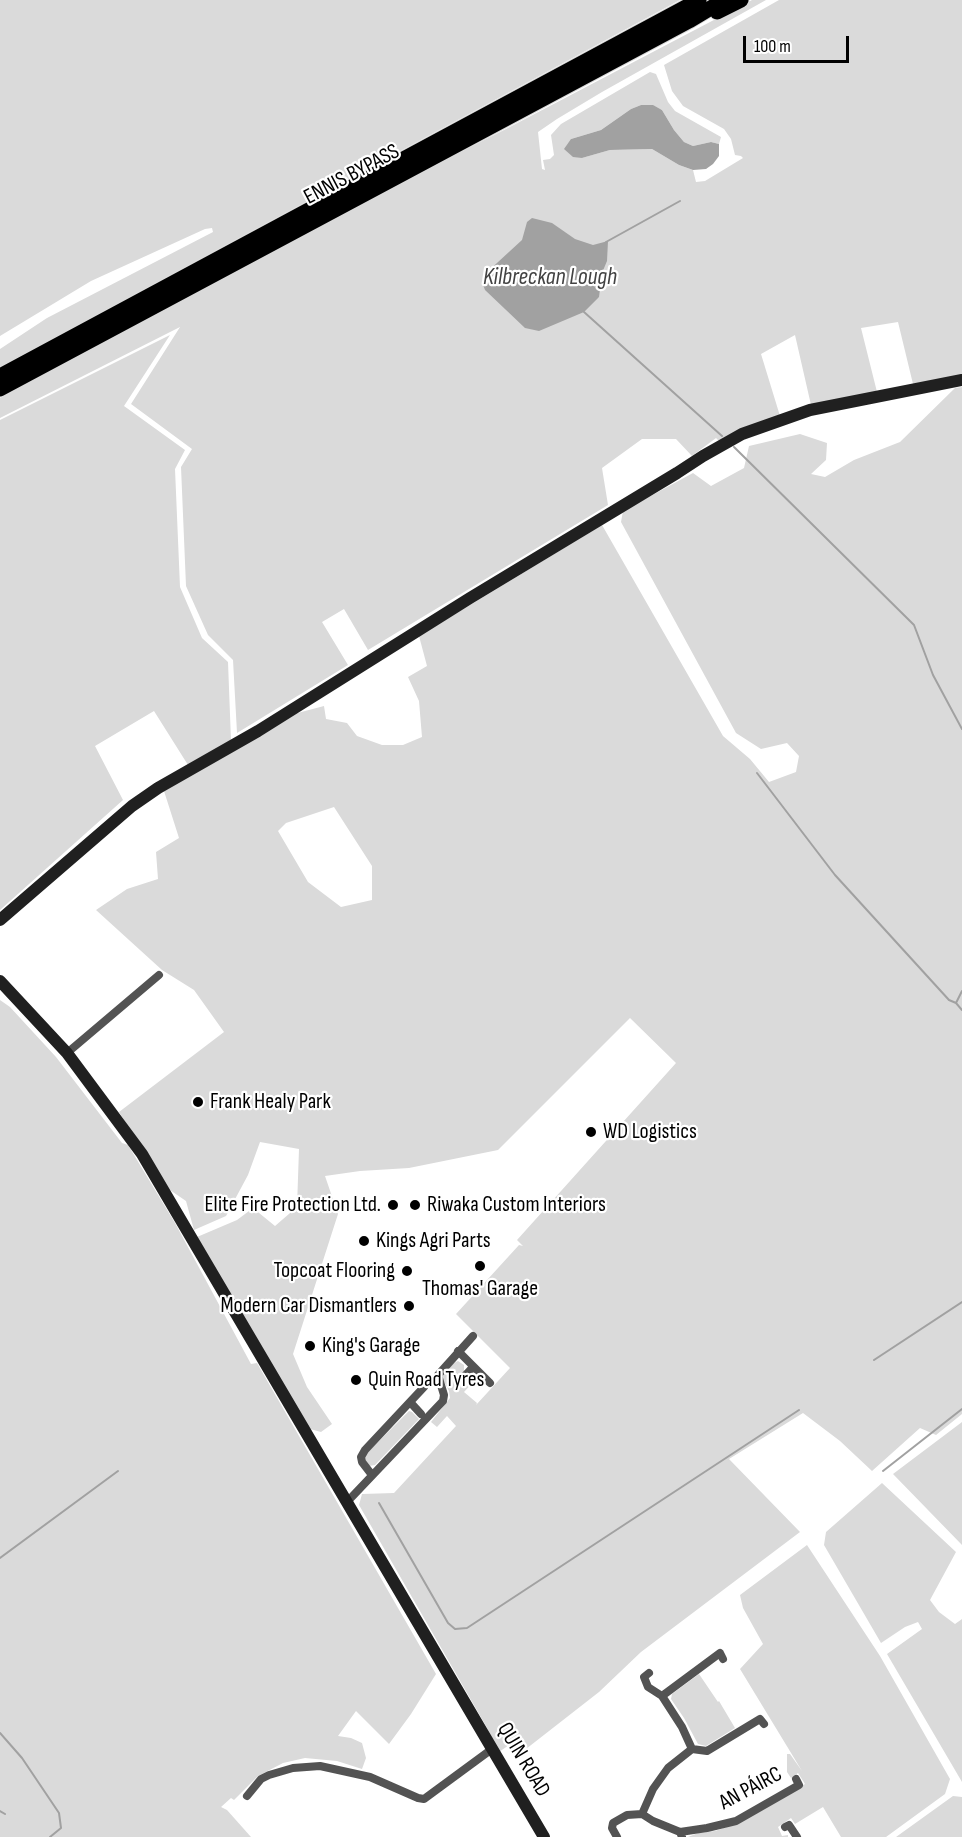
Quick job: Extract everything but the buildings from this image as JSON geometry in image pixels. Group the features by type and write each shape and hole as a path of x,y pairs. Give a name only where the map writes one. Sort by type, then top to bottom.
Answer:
{"highway":[{"name":"ENNIS BYPASS","path":"0,376 699,0"},
{"name":"ENNIS BYPASS","path":"0,389 689,21 724,0"},
{"path":"689,21 712,14 741,0"}],"street":[{"path":"0,920 132,806 158,788 258,731 470,598 742,434 810,410 962,380"},
{"path":"67,1053 159,975"},
{"name":"QUIN ROAD","path":"0,981 67,1053 142,1154 544,1837"},
{"path":"347,1502 443,1401 444,1395 438,1375 473,1336"},
{"path":"458,1351 490,1383"},
{"path":"463,1378 474,1366"},
{"path":"372,1475 362,1462 361,1457 364,1450 423,1387"},
{"path":"410,1402 421,1414"},
{"path":"662,1696 720,1653 723,1659"},
{"path":"649,1673 644,1677 648,1687 662,1696 682,1727 692,1749"},
{"path":"617,1837 612,1823 627,1815 642,1814 653,1790 668,1768 692,1749 707,1751 760,1719 764,1724"},
{"path":"247,1796 261,1779 269,1775 293,1768 320,1766 370,1777 424,1799 492,1749"},
{"name":"AN PÁIRC","path":"642,1814 681,1834 736,1821 799,1785 796,1779"},
{"path":"785,1827 789,1825 797,1837"}],"shaded area":[{"path":"0,0 680,0 0,367 0,349 47,318 213,232 212,228 205,229 91,281 0,336"},
{"path":"752,0 766,0 602,92 538,132 542,169 545,170 543,160 550,159 554,155 551,135 561,124 650,72 656,74 668,102 675,111 721,137 719,144 711,142 693,146 684,142 662,110 652,105 641,105 631,109 601,130 571,139 582,158 610,150 652,149 679,165 693,170 696,182 705,181 743,158 735,155 731,139 724,129 683,106 672,91 664,65 779,0 962,0 962,375 913,384 898,322 861,328 877,392 811,405 795,335 761,354 780,416 720,442 716,438 692,456 676,439 642,439 602,468 608,505 368,650 344,609 322,622 348,665 237,733 233,660 208,635 186,586 181,467 192,449 131,404 180,327 0,418 0,398 397,184"},
{"path":"170,335 124,406 185,450 175,469 180,587 202,638 228,662 231,741 188,765 154,711 95,746 123,800 0,910 0,420"},
{"path":"962,387 962,1414 936,1435 920,1428 872,1471 840,1441 803,1413 729,1459 800,1532 641,1652 599,1692 517,1756 509,1745 499,1752 359,1505 362,1494 394,1493 456,1426 447,1416 437,1427 431,1422 450,1398 441,1376 454,1363 458,1361 464,1365 464,1372 459,1377 465,1382 470,1377 478,1377 464,1392 477,1403 476,1405 510,1368 456,1314 519,1245 523,1246 517,1240 676,1063 630,1018 498,1150 409,1168 325,1176 338,1214 293,1354 307,1387 332,1424 321,1432 310,1429 197,1237 237,1220 253,1208 275,1226 297,1207 299,1149 260,1142 248,1175 226,1216 194,1230 186,1201 167,1188 119,1112 224,1032 194,990 162,970 96,910 127,889 158,879 156,852 179,838 164,791 290,715 324,706 326,719 347,723 357,736 382,745 403,745 422,737 419,701 408,677 427,666 419,636 602,525 723,736 750,759 769,782 796,772 799,756 787,743 761,749 736,733 621,522 623,511 693,473 711,486 744,468 749,446 800,434 827,443 826,460 811,474 825,477 854,460 900,442 955,388","holes":["334,807 372,866 372,900 341,907 308,882 278,831 286,823"]},
{"path":"0,1000 10,1007 56,1057 122,1143 128,1145 175,1223 251,1364 257,1363 436,1674 389,1744 356,1711 338,1736 362,1743 366,1758 362,1769 337,1761 305,1758 283,1763 258,1776 234,1800 231,1798 221,1807 227,1810 251,1837 0,1837"},
{"path":"409,1411 419,1419 375,1465 369,1466 365,1461 365,1455"},
{"path":"962,1422 962,1545 893,1474"},
{"path":"882,1483 956,1552 930,1600 939,1612 955,1624 962,1619 962,1782 887,1654 922,1629 918,1622 905,1627 881,1643 824,1545 826,1532"},
{"path":"807,1545 880,1656 950,1779 945,1794 886,1837 841,1837 823,1807 795,1824 791,1818 778,1827 782,1836 788,1835 788,1837 688,1837 738,1823 805,1784 798,1773 791,1778 787,1772 787,1754 790,1754 802,1771 740,1669 763,1644 743,1608 740,1595"},
{"path":"699,1674 735,1728 706,1746 698,1744 671,1699 672,1694"},
{"path":"953,1796 962,1797 962,1837 896,1837"}],"water":[{"path":"641,105 653,105 662,110 684,142 693,146 711,142 719,144 719,156 706,169 693,170 679,165 652,149 610,150 582,158 573,157 564,149 571,139 601,130 631,109"},
{"name":"Kilbreckan Lough","path":"532,218 552,223 575,239 593,245 608,241 607,261 602,273 599,297 584,312 539,331 525,328 485,290 482,282 485,274 522,240 527,222"}],"waterway":[{"path":"606,242 680,201"},
{"path":"584,312 722,436"},
{"path":"734,447 914,625 933,675 962,729"},
{"path":"757,773 835,875 949,1000 956,1003 962,1010"},
{"path":"956,1003 962,991"},
{"path":"874,1360 962,1302"},
{"path":"883,1471 962,1409"},
{"path":"379,1503 448,1623 455,1629 467,1628 799,1410"},
{"path":"0,1558 118,1471"},
{"path":"0,1733 22,1758 59,1813 61,1828 50,1837"},
{"path":"0,1811 5,1814"}],"place":[{"name":"Frank Healy Park","path":"198,1102"},
{"name":"WD Logistics","path":"591,1132"},
{"name":"Elite Fire Protection Ltd.","path":"393,1205"},
{"name":"Riwaka Custom Interiors","path":"415,1205"},
{"name":"Kings Agri Parts","path":"364,1241"},
{"name":"Thomas' Garage","path":"480,1266"},
{"name":"Topcoat Flooring","path":"407,1271"},
{"name":"Modern Car Dismantlers","path":"409,1306"},
{"name":"King's Garage","path":"310,1346"},
{"name":"Quin Road Tyres","path":"356,1380"}]}
